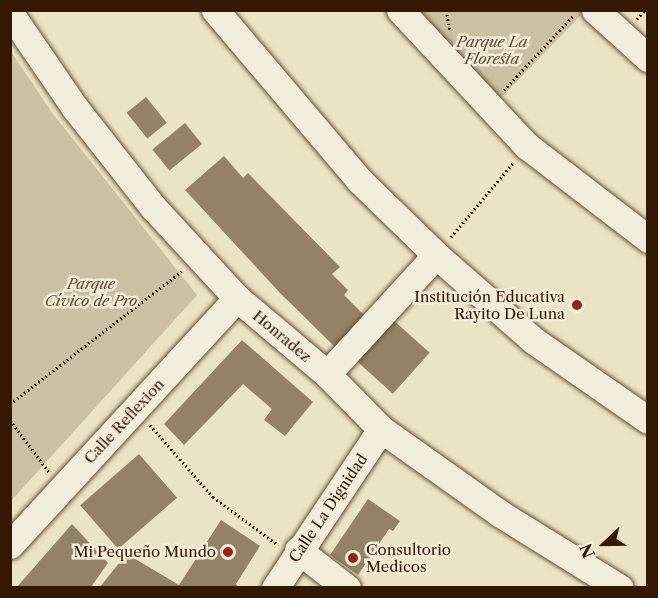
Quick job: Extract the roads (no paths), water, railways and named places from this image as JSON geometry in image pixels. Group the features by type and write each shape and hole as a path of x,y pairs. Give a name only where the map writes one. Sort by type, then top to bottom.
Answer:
{"street":[{"path":"215,10 359,180 436,255 533,340 648,420"},
{"path":"400,10 527,146 648,239"},
{"path":"595,10 648,58"},
{"name":"Honradez","path":"11,12 82,117 153,207 237,298 327,374 381,429 499,513 620,588"},
{"path":"327,374 436,255"},
{"name":"Calle Reflexion","path":"10,545 237,298"},
{"name":"Calle La Dignidad","path":"275,588 381,429"},
{"path":"296,554 347,588"}],"place":[{"name":"Institución Educativa Rayito De Luna","path":"577,305"},
{"name":"Mi Pequeño Mundo","path":"228,552"},
{"name":"Consultorio Medicos","path":"353,558"}],"park label":[{"name":"Parque La Floresta","path":"492,50"},
{"name":"Parque Cívico de Pro","path":"91,292"}]}
